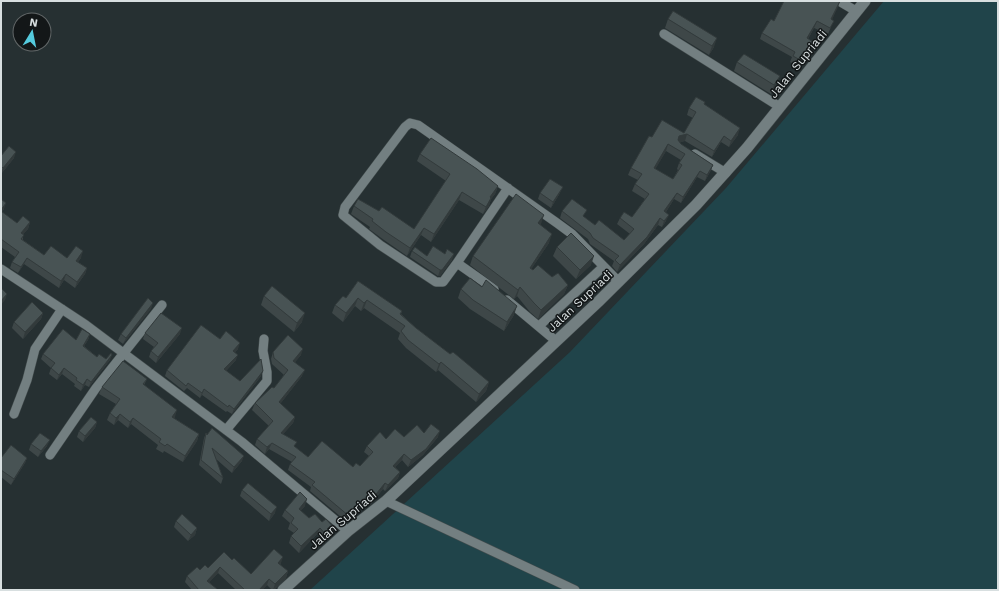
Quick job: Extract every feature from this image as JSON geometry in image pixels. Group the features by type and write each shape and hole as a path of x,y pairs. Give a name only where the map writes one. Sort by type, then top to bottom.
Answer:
{"main road":[{"name":"Jalan Supriadi","path":"283,590 348,531 386,501 650,253 726,173 865,1"}],"street":[{"path":"839,1 856,11"},
{"path":"664,34 780,107"},
{"path":"508,188 443,282 436,282 380,245 342,214 343,209 405,126 410,123 418,125 508,188 572,234 619,282"},
{"path":"688,150 726,173"},
{"path":"457,263 539,326 556,342"},
{"path":"539,326 603,267"},
{"path":"1,269 62,309 226,430 348,531"},
{"path":"50,455 96,388 162,305"},
{"path":"14,414 27,380 35,348 62,309"},
{"path":"226,430 267,381 268,375 263,351 264,339"},
{"path":"386,501 575,590"}],"shaded area":[{"path":"884,1 998,1 998,590 310,590 570,352 726,188"}],"building":[{"path":"784,1 840,1 831,19 834,21 830,28 817,21 807,38 813,42 802,61 793,56 795,52 762,33 771,19 774,21"},
{"path":"673,11 717,38 712,46 668,19"},
{"path":"744,54 780,76 774,85 737,62"},
{"path":"696,97 740,128 731,141 724,136 714,151 687,134 679,136 678,140 681,144 713,165 707,175 700,171 683,197 677,193 664,211 669,215 664,221 660,218 647,237 620,265 615,260 619,256 593,238 590,233 562,211 572,199 587,210 583,216 595,225 599,220 624,240 634,229 620,218 624,212 632,217 649,194 635,184 642,174 631,168 649,136 652,137 662,120 684,133 696,112 689,108","holes":["668,144 685,154 679,163 682,165 673,179 654,168"]},
{"path":"431,138 477,169 498,186 490,197 491,198 486,207 462,192 434,234 424,228 410,248 386,232 372,221 373,219 354,206 358,199 379,211 382,207 414,229 450,174 420,154"},
{"path":"9,146 16,152 3,168 1,166 1,156"},
{"path":"550,179 563,187 553,202 540,193"},
{"path":"516,194 544,215 538,223 552,234 530,268 533,270 538,265 552,277 558,273 568,285 541,310 520,287 518,290 473,256"},
{"path":"1,199 6,203 1,210"},
{"path":"1,211 17,223 23,216 30,222 21,233 24,235 21,239 44,255 51,246 67,258 76,246 83,251 76,261 87,268 77,282 66,274 61,281 27,258 21,267 12,262 19,252 1,239"},
{"path":"571,233 594,256 580,270 557,247"},
{"path":"433,246 445,254 447,249 454,254 442,270 412,251 415,247 427,256"},
{"path":"470,278 482,287 486,280 517,306 507,322 473,300 461,289"},
{"path":"358,281 402,311 400,314 416,328 450,354 453,352 489,382 479,394 441,362 439,364 408,340 401,331 405,326 367,300 364,303 358,298 346,313 335,305 343,296 346,298"},
{"path":"272,286 305,313 297,323 264,296"},
{"path":"1,288 7,294 1,301"},
{"path":"148,298 153,303 126,338 121,334"},
{"path":"32,302 43,313 25,332 14,322"},
{"path":"161,313 182,328 158,357 151,351 158,343 145,333"},
{"path":"201,325 220,339 226,331 240,343 233,351 238,355 224,369 240,381 261,359 263,371 234,409 229,405 228,407 204,389 202,393 188,383 186,386 167,370"},
{"path":"63,329 76,340 82,329 90,334 83,346 97,357 99,354 106,359 111,353 112,355 91,382 87,379 83,385 76,380 77,378 64,368 59,375 51,368 55,363 43,354"},
{"path":"288,335 303,349 293,361 305,370 279,402 295,417 281,433 297,442 294,446 308,457 322,441 353,467 356,463 360,466 373,452 367,446 380,432 386,439 395,429 404,437 417,425 424,433 431,424 440,431 426,449 411,460 404,454 393,466 400,472 388,485 385,483 372,499 368,496 364,502 362,500 349,516 312,485 315,482 290,464 296,457 272,443 267,447 257,439 273,421 255,403 272,387 274,388 288,370 274,358 273,352"},
{"path":"123,361 147,379 143,384 177,410 172,417 199,434 185,456 167,444 165,446 159,442 161,439 133,418 130,422 120,414 116,418 110,413 120,399 102,387"},
{"path":"91,417 97,422 85,436 79,431"},
{"path":"212,428 244,456 234,467 212,448 223,478 201,460 206,433 207,435"},
{"path":"40,433 50,440 41,451 31,444"},
{"path":"11,445 27,458 14,479 1,470 1,458"},
{"path":"248,483 277,507 271,514 242,490"},
{"path":"300,492 307,499 299,509 309,518 315,514 322,522 326,519 335,529 327,536 320,528 301,546 291,536 298,529 291,523 294,518 285,510"},
{"path":"182,514 197,528 191,535 176,521"},
{"path":"274,549 283,557 278,563 288,571 275,584 269,579 259,590 245,590 220,567 207,581 217,590 199,590 187,576 197,567 200,570 205,565 208,568 224,552 232,560 234,558 251,574"}]}
